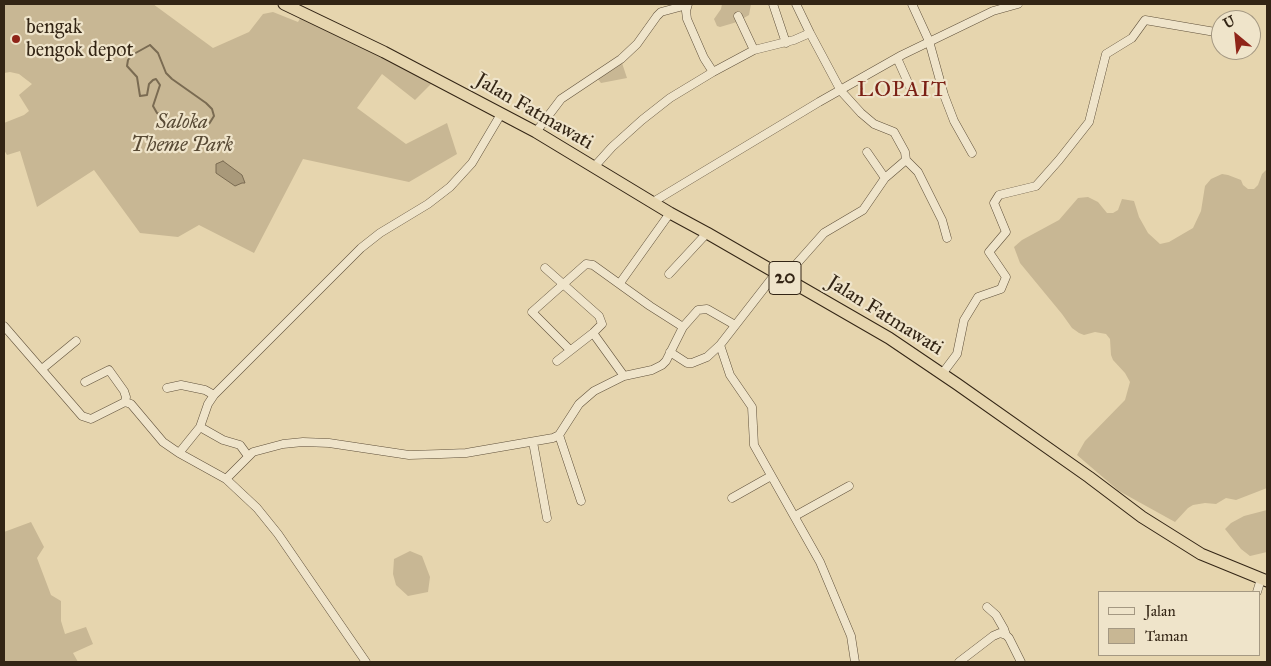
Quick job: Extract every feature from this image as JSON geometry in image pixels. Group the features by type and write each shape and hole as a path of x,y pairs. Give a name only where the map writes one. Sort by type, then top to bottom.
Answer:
{"highway":[{"name":"Jalan Fatmawati","path":"284,4 378,49 536,132 670,213 890,338 1089,477 1142,517 1201,554 1264,580"}],"street":[{"path":"536,132 561,99 621,59 637,44 661,12 687,4 686,11 692,29 704,58 713,72"},
{"path":"773,4 786,43"},
{"path":"796,4 841,91 872,122 894,132 904,148 906,160 918,172 942,220 947,238"},
{"path":"912,4 929,41 942,91 954,121 972,153"},
{"path":"653,202 819,102 897,58 993,11 1018,4"},
{"path":"738,16 754,50"},
{"path":"942,374 958,354 964,320 978,297 1001,289 1006,277 990,252 1006,232 994,203 999,195 1036,186 1089,122 1106,54 1132,38 1145,20 1211,31"},
{"path":"594,167 630,131 670,98 754,50 786,43 810,33"},
{"path":"897,58 910,87"},
{"path":"179,452 200,427 208,404 214,394 361,248 380,233 428,204 450,187 472,162 501,114"},
{"path":"867,152 885,178"},
{"path":"670,352 692,363 708,357 780,275 824,233 863,210 885,178 906,160"},
{"path":"620,283 670,213"},
{"path":"669,274 707,233"},
{"path":"570,350 532,312 586,264 593,265 683,327"},
{"path":"545,268 600,318 602,324 593,334 557,361"},
{"path":"226,479 248,456 265,448 303,442 356,446 409,455 466,453 552,438 559,435 579,404 594,391 624,376 657,368 666,361 683,327 698,310 706,309 735,325"},
{"path":"4,326 74,408 87,419 95,418 125,402"},
{"path":"593,334 624,376"},
{"path":"42,369 76,341"},
{"path":"720,345 730,375 752,407 754,445 820,562 836,596 851,636 855,662"},
{"path":"84,382 109,370 124,391 125,402"},
{"path":"167,388 181,385 214,394"},
{"path":"125,402 135,407 163,442 226,479 257,508 278,534 366,662"},
{"path":"200,427 223,440 240,445 248,456"},
{"path":"559,435 581,501"},
{"path":"533,442 547,518"},
{"path":"732,498 771,476"},
{"path":"795,516 849,486"},
{"path":"1258,591 1264,580"},
{"path":"987,607 996,615 1021,662"},
{"path":"960,662 993,636 1006,635"}],"green space":[{"name":"Saloka Theme Park","path":"4,4 153,4 213,48 249,32 263,14 273,12 298,22 302,15 435,80 415,100 382,74 357,108 406,144 447,123 457,154 409,182 303,159 254,253 199,225 178,237 140,233 94,170 37,207 20,151 7,155 4,150 4,123 29,111 19,95 32,84 19,74 4,73"},
{"path":"722,4 751,4 749,15 737,22 720,27 717,26 714,19"},
{"path":"620,57 627,78 601,83 594,74"},
{"path":"1267,169 1267,488 1236,500 1226,498 1216,504 1193,505 1175,522 1119,491 1077,455 1085,441 1125,400 1130,382 1125,373 1113,360 1110,339 1106,334 1095,332 1084,335 1072,328 1020,263 1014,247 1022,240 1059,220 1078,198 1088,197 1098,202 1107,213 1113,213 1118,210 1122,199 1134,201 1139,217 1148,233 1160,244 1169,242 1193,228 1201,211 1205,186 1211,179 1222,174 1228,175 1241,180 1248,189 1254,189"},
{"path":"1267,510 1267,552 1250,556 1241,549 1225,529 1231,523 1244,516"},
{"path":"31,522 44,547 37,558 51,595 61,601 61,621 65,634 86,627 93,644 73,653 78,662 4,662 4,532"},
{"path":"410,551 422,556 430,577 428,592 408,596 396,585 393,574 394,559"}],"shaded area":[{"path":"223,161 242,175 245,183 235,186 216,173 216,164"}],"waterway":[{"path":"150,45 158,53 166,73 212,109 214,116 209,124 194,126 179,124 157,113 153,106 160,85 156,79 149,84 147,95 140,96 137,77 127,66 128,60 132,55 150,45"}],"place":[{"name":"bengak bengok depot","path":"16,39"}],"district":[{"name":"LOPAIT","path":"902,91"}]}
